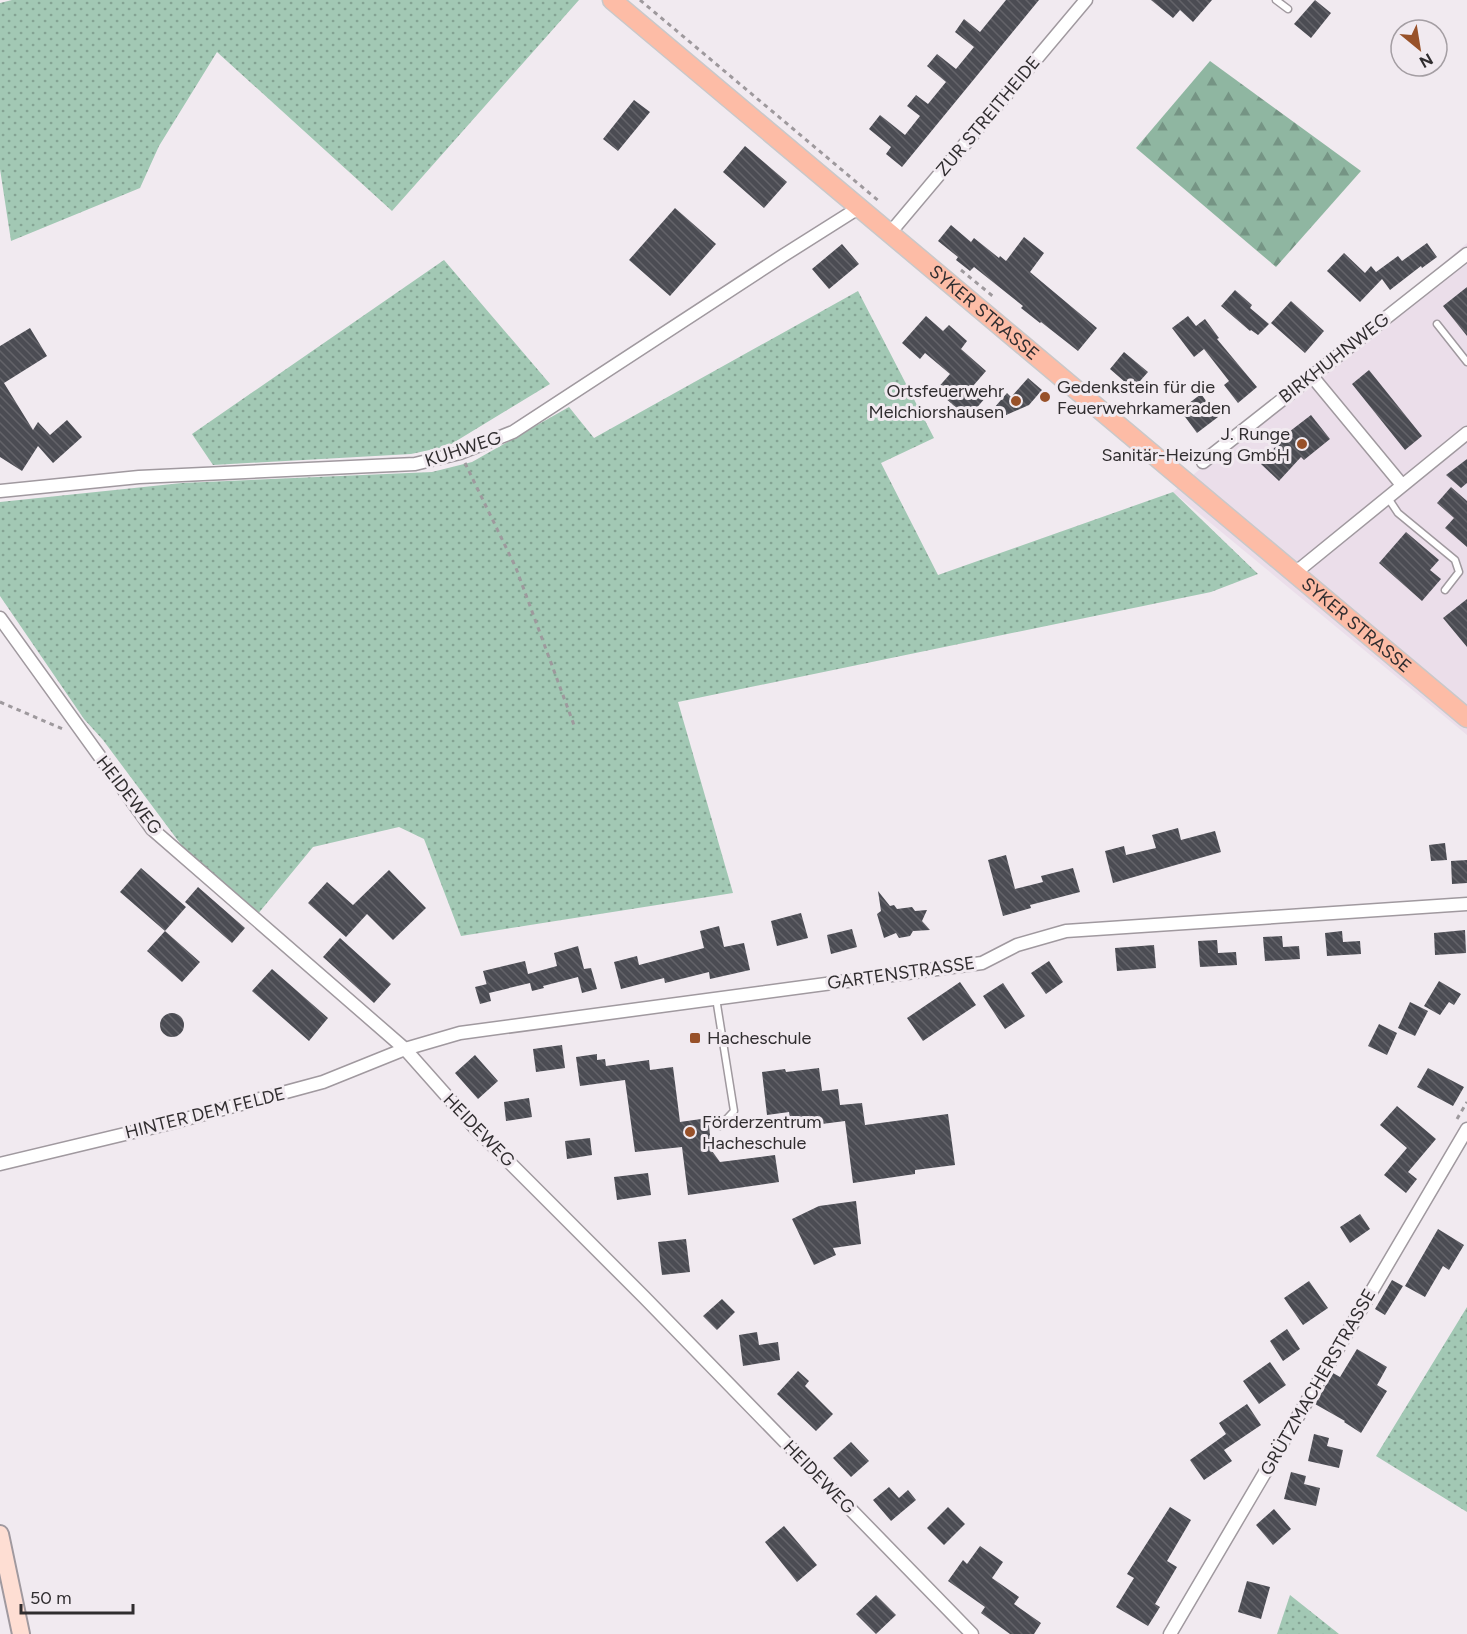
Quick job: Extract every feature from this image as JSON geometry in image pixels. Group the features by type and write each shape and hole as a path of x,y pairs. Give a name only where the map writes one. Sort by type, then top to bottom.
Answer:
{"main road":[{"name":"SYKER STRASSE","path":"612,0 1467,718"}],"street":[{"name":"ZUR STREITHEIDE","path":"890,233 1086,0"},
{"name":"KUHWEG","path":"0,491 139,477 415,464 460,453 513,432 860,207"},
{"name":"BIRKHUHNWEG","path":"1203,462 1467,254"},
{"path":"1311,375 1402,485"},
{"path":"1295,573 1467,433"},
{"name":"HEIDEWEG","path":"0,618 84,738 152,829 405,1049 476,1129 644,1297 972,1634"},
{"name":"GARTENSTRASSE","path":"405,1049 460,1032 982,963 1017,945 1066,931 1467,904"},
{"name":"HINTER DEM FELDE","path":"0,1164 171,1123 323,1082 405,1049"},
{"name":"GRÜTZMACHERSTRASSE","path":"1170,1634 1467,1129"},
{"path":"0,1534 21,1634"}],"lane":[{"path":"1276,0 1288,9"},
{"path":"1437,324 1467,362"},
{"path":"1387,497 1398,513 1455,560 1459,572 1445,590"},
{"path":"716,998 734,1111 720,1126"}],"path":[{"path":"460,453 516,568 574,725"},
{"path":"0,702 84,738"}],"shaded area":[{"path":"1467,243 1467,735 1173,492"}],"green space":[{"path":"12,0 579,0 392,211 217,52 159,146 140,188 11,241 0,169 0,3"},
{"path":"1210,61 1361,171 1276,267 1136,148"},
{"path":"444,260 550,384 448,446 411,454 213,465 192,434"},
{"path":"858,291 934,438 881,463 938,575 1173,492 1258,574 1211,592 678,702 733,893 461,936 424,839 399,827 313,847 257,915 185,850 103,740 84,719 0,596 0,502 182,483 432,472 472,462 569,407 594,438"},
{"path":"1467,1307 1467,1512 1376,1456"},
{"path":"1290,1595 1339,1634 1277,1634"}],"building":[{"path":"1006,0 1039,0 902,167 886,154 891,147 869,129 880,115 905,135 920,116 907,106 916,95 928,104 946,82 927,66 937,54 956,69 974,47 955,32 964,19 980,32"},
{"path":"1151,0 1212,0 1193,22 1180,10 1173,18"},
{"path":"1315,0 1331,13 1311,38 1294,24"},
{"path":"634,100 650,112 618,151 603,139"},
{"path":"745,146 787,182 764,208 723,172"},
{"path":"675,208 716,244 670,296 629,260"},
{"path":"951,225 971,242 974,238 1006,261 1024,237 1044,253 1030,272 1097,328 1078,351 1021,308 1023,306 974,267 970,271 956,260 958,257 938,241"},
{"path":"1427,243 1437,257 1422,268 1421,266 1390,290 1382,279 1360,302 1327,271 1344,253 1365,273 1371,266 1376,272 1398,256 1402,261"},
{"path":"842,244 859,264 829,289 812,269"},
{"path":"1467,287 1467,336 1443,306"},
{"path":"1235,290 1252,305 1250,308 1269,324 1258,335 1221,306"},
{"path":"1291,301 1324,331 1305,353 1271,323"},
{"path":"926,316 943,331 949,325 967,341 961,349 986,371 973,386 986,397 968,418 936,390 950,374 925,353 920,359 902,343"},
{"path":"1188,316 1196,326 1205,319 1219,338 1217,339 1257,387 1238,403 1224,385 1229,381 1204,349 1194,357 1172,328"},
{"path":"30,328 47,356 4,383 33,430 38,422 50,435 67,420 82,437 53,463 38,446 22,471 0,457 0,346"},
{"path":"1124,352 1148,372 1133,389 1110,369"},
{"path":"1369,370 1422,436 1405,450 1352,384"},
{"name":"Ortsfeuerwehr Melchiorshausen","path":"1028,378 1042,390 1029,405 1004,416 994,408 1007,393 1011,397"},
{"path":"1201,394 1218,417 1197,433 1180,410"},
{"name":"J. Runge Sanitär-Heizung GmbH","path":"1311,415 1330,439 1304,460 1301,457 1279,481 1261,464 1285,435"},
{"path":"1467,459 1467,483 1461,488 1446,475"},
{"path":"1451,487 1467,501 1467,547 1445,528 1454,518 1437,503"},
{"path":"1406,532 1439,560 1430,570 1441,579 1422,601 1379,563"},
{"path":"1467,599 1467,647 1443,618"},
{"path":"1178,828 1181,840 1215,831 1221,852 1113,883 1105,851 1124,846 1126,855 1156,848 1152,835"},
{"path":"1445,843 1447,860 1431,861 1429,845"},
{"path":"1006,855 1015,889 1043,882 1041,876 1073,868 1080,892 1030,905 1031,908 1003,916 988,860"},
{"path":"1467,860 1467,883 1452,884 1451,861"},
{"path":"141,868 186,907 165,931 120,892"},
{"path":"389,870 426,908 393,940 367,914 346,937 308,903 327,882 353,905"},
{"path":"198,887 245,928 232,943 185,902"},
{"path":"878,891 890,906 894,905 897,909 912,907 915,911 927,910 922,921 930,930 913,931 910,936 899,938 896,933 884,938 877,914 881,911"},
{"path":"801,913 808,938 777,946 771,921"},
{"path":"719,926 724,947 744,943 750,970 710,979 709,972 665,983 664,978 621,989 614,962 637,956 639,965 704,948 700,931"},
{"path":"852,929 857,947 831,954 827,935"},
{"path":"1465,930 1466,953 1435,955 1434,933"},
{"path":"165,931 200,962 182,982 147,951"},
{"path":"1342,931 1343,942 1360,941 1361,954 1327,956 1325,933"},
{"path":"1282,936 1283,947 1299,946 1300,959 1265,961 1263,937"},
{"path":"340,938 391,984 374,1003 323,957"},
{"path":"1217,940 1218,953 1236,952 1237,965 1200,967 1198,941"},
{"path":"1154,945 1156,968 1117,971 1115,948"},
{"path":"578,946 584,969 591,968 597,989 582,993 578,977 532,991 530,983 489,993 483,971 525,961 528,974 557,966 554,953"},
{"path":"1049,961 1063,982 1046,994 1031,973"},
{"path":"272,969 328,1018 309,1041 252,991"},
{"path":"1439,981 1461,994 1454,1005 1449,1002 1440,1015 1424,1006"},
{"path":"960,982 976,1005 923,1041 907,1018"},
{"path":"1003,983 1025,1016 1005,1029 983,996"},
{"path":"487,984 491,1001 480,1004 475,987"},
{"path":"1410,1002 1428,1011 1415,1036 1398,1028"},
{"path":"172,1013 181,1016 184,1025 181,1034 172,1037 163,1034 160,1025 163,1016"},
{"path":"1379,1024 1397,1033 1387,1055 1368,1046"},
{"path":"562,1045 565,1068 536,1072 533,1049"},
{"path":"597,1054 597,1060 605,1059 606,1066 649,1060 650,1070 673,1067 680,1122 708,1118 712,1151 720,1162 775,1155 779,1182 688,1195 682,1147 635,1152 625,1080 580,1086 576,1057"},
{"path":"475,1055 498,1081 478,1099 455,1073"},
{"path":"819,1068 822,1091 838,1089 840,1105 862,1103 865,1125 948,1114 955,1165 915,1170 915,1174 853,1183 845,1121 791,1128 789,1112 767,1115 762,1072"},
{"path":"1428,1068 1464,1087 1453,1106 1417,1087"},
{"path":"529,1098 532,1117 506,1121 504,1102"},
{"path":"1397,1106 1436,1139 1408,1172 1417,1179 1406,1193 1384,1175 1407,1148 1380,1125"},
{"path":"590,1138 592,1155 567,1159 565,1141"},
{"path":"648,1173 651,1195 617,1200 614,1177"},
{"path":"856,1201 861,1244 833,1248 836,1255 814,1265 792,1219 819,1206"},
{"path":"1360,1214 1370,1229 1350,1243 1340,1227"},
{"path":"1438,1229 1464,1245 1449,1270 1443,1266 1425,1297 1405,1286"},
{"path":"686,1239 690,1272 662,1275 658,1242"},
{"path":"1392,1280 1403,1286 1385,1315 1375,1309"},
{"path":"1309,1281 1328,1308 1303,1325 1284,1298"},
{"path":"722,1299 735,1312 717,1330 703,1316"},
{"path":"1287,1329 1300,1349 1283,1361 1270,1341"},
{"path":"757,1332 759,1345 778,1342 780,1360 743,1366 739,1335"},
{"path":"1357,1349 1387,1367 1377,1385 1387,1391 1361,1433 1315,1404 1333,1373 1340,1377"},
{"path":"1270,1362 1286,1385 1259,1404 1243,1381"},
{"path":"798,1371 809,1381 805,1386 833,1414 816,1431 777,1394"},
{"path":"1247,1404 1261,1425 1224,1450 1232,1461 1204,1480 1190,1460 1226,1434 1219,1423"},
{"path":"1314,1434 1329,1438 1327,1446 1343,1450 1339,1468 1308,1461"},
{"path":"851,1442 869,1461 851,1477 833,1458"},
{"path":"1291,1472 1306,1476 1304,1484 1320,1488 1316,1506 1284,1499"},
{"path":"889,1487 899,1498 908,1490 916,1500 891,1521 873,1500"},
{"path":"948,1507 965,1524 944,1545 927,1528"},
{"path":"1170,1507 1191,1520 1167,1561 1177,1567 1155,1604 1160,1607 1148,1626 1116,1607 1134,1578 1127,1574"},
{"path":"1274,1509 1291,1529 1273,1545 1256,1525"},
{"path":"784,1526 817,1565 797,1582 765,1542"},
{"path":"980,1546 1003,1562 992,1578 1019,1597 1014,1604 1041,1623 1034,1634 1010,1634 981,1613 985,1607 948,1581 963,1560 967,1564"},
{"path":"1247,1581 1270,1587 1261,1619 1238,1612"},
{"path":"876,1595 896,1615 876,1634 856,1614"}],"place":[{"name":"Gedenkstein für die Feuerwehrkameraden","path":"1045,397"},
{"name":"Ortsfeuerwehr Melchiorshausen","path":"1016,401"},
{"name":"J. Runge Sanitär-Heizung GmbH","path":"1302,444"},
{"name":"Hacheschule","path":"695,1038"},
{"name":"Förderzentrum Hacheschule","path":"690,1132"}]}
